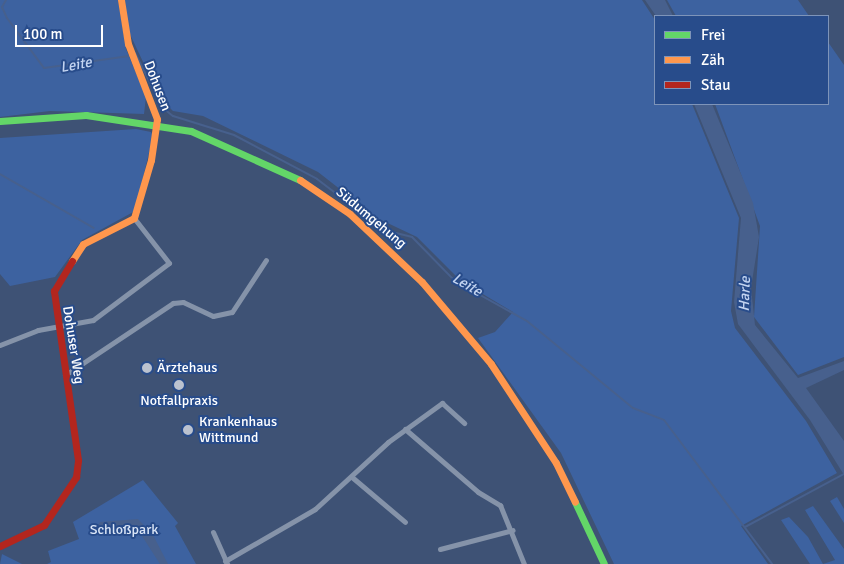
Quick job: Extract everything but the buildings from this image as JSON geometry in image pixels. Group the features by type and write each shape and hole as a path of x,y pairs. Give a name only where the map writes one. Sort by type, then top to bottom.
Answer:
{"main road":[{"name":"Dohusen","path":"121,0 128,44 157,123"},
{"name":"Südumgehung","path":"0,121 86,115 157,123 224,143 284,170 350,214 398,256 469,335 517,400 556,463 594,539 604,564"},
{"path":"134,218 141,204 157,123"},
{"name":"Dohuser Weg","path":"0,546 44,525 76,477 78,460 56,326 54,291 72,255 98,234 134,218"}],"street":[{"path":"0,345 56,326 93,320 169,263 134,218"},
{"path":"65,375 173,302 183,302 213,316 232,312 266,260"},
{"path":"213,532 226,562 315,509 353,478 405,429 442,403 464,423"},
{"path":"405,429 478,492 492,498 513,530 524,564"},
{"path":"353,478 405,522"},
{"path":"440,549 513,530"}],"green space":[{"path":"0,0 118,0 126,49 146,97 144,114 50,111 0,117"},
{"path":"125,0 642,0 654,18 654,105 692,105 739,218 731,311 735,328 806,421 837,473 741,526 768,564 614,564 561,453 478,338 495,332 513,312 461,281 417,237 377,218 318,172 203,116 173,111 160,98 128,30"},
{"path":"667,0 798,0 808,15 675,15"},
{"path":"829,43 844,65 844,357 798,375 754,317 760,226 715,105 829,105"},
{"path":"136,129 151,132 153,136 135,211 82,240 55,277 10,286 0,274 0,138"},
{"name":"Schloßpark","path":"143,480 178,523 175,526 196,564 47,564 51,562 48,551 79,539 73,522"},
{"path":"837,497 844,509 844,523 830,501"},
{"path":"813,506 844,549 844,564 823,564 835,560 805,510"},
{"path":"789,517 808,537 823,564 810,564 781,520"},
{"path":"2,554 22,564 0,564"}],"water":[{"path":"645,0 665,0 672,15 655,15"},
{"name":"Harle","path":"694,105 712,105 753,203 759,237 751,288 755,325 798,378 844,361 844,370 806,388 844,441 844,475 810,420 738,324 734,302 741,218"},
{"path":"138,519 153,535 168,564 160,564 140,533 101,535 96,529 100,522"}],"waterway":[{"name":"Leite","path":"6,0 2,7 7,18 44,68 129,56"},
{"name":"Leite","path":"135,53 163,108 173,116 234,135 317,179 384,230 412,237 455,281 527,321 633,408 664,420 772,564"},
{"path":"0,174 94,228"},
{"path":"745,527 844,474"}],"traffic: fast":[{"path":"0,121 86,115 191,131 300,180"},
{"path":"575,502 604,564"}],"traffic: slow":[{"path":"72,261 83,244 134,218 151,160 157,119 128,44 121,0"},
{"path":"300,180 350,214 422,282 491,364 556,463 575,502"}],"traffic: jam":[{"path":"0,546 44,525 76,477 78,460 54,291 72,261"}],"place":[{"name":"Ärztehaus","path":"147,368"},
{"name":"Notfallpraxis","path":"179,385"},
{"name":"Krankenhaus Wittmund","path":"188,430"}]}
